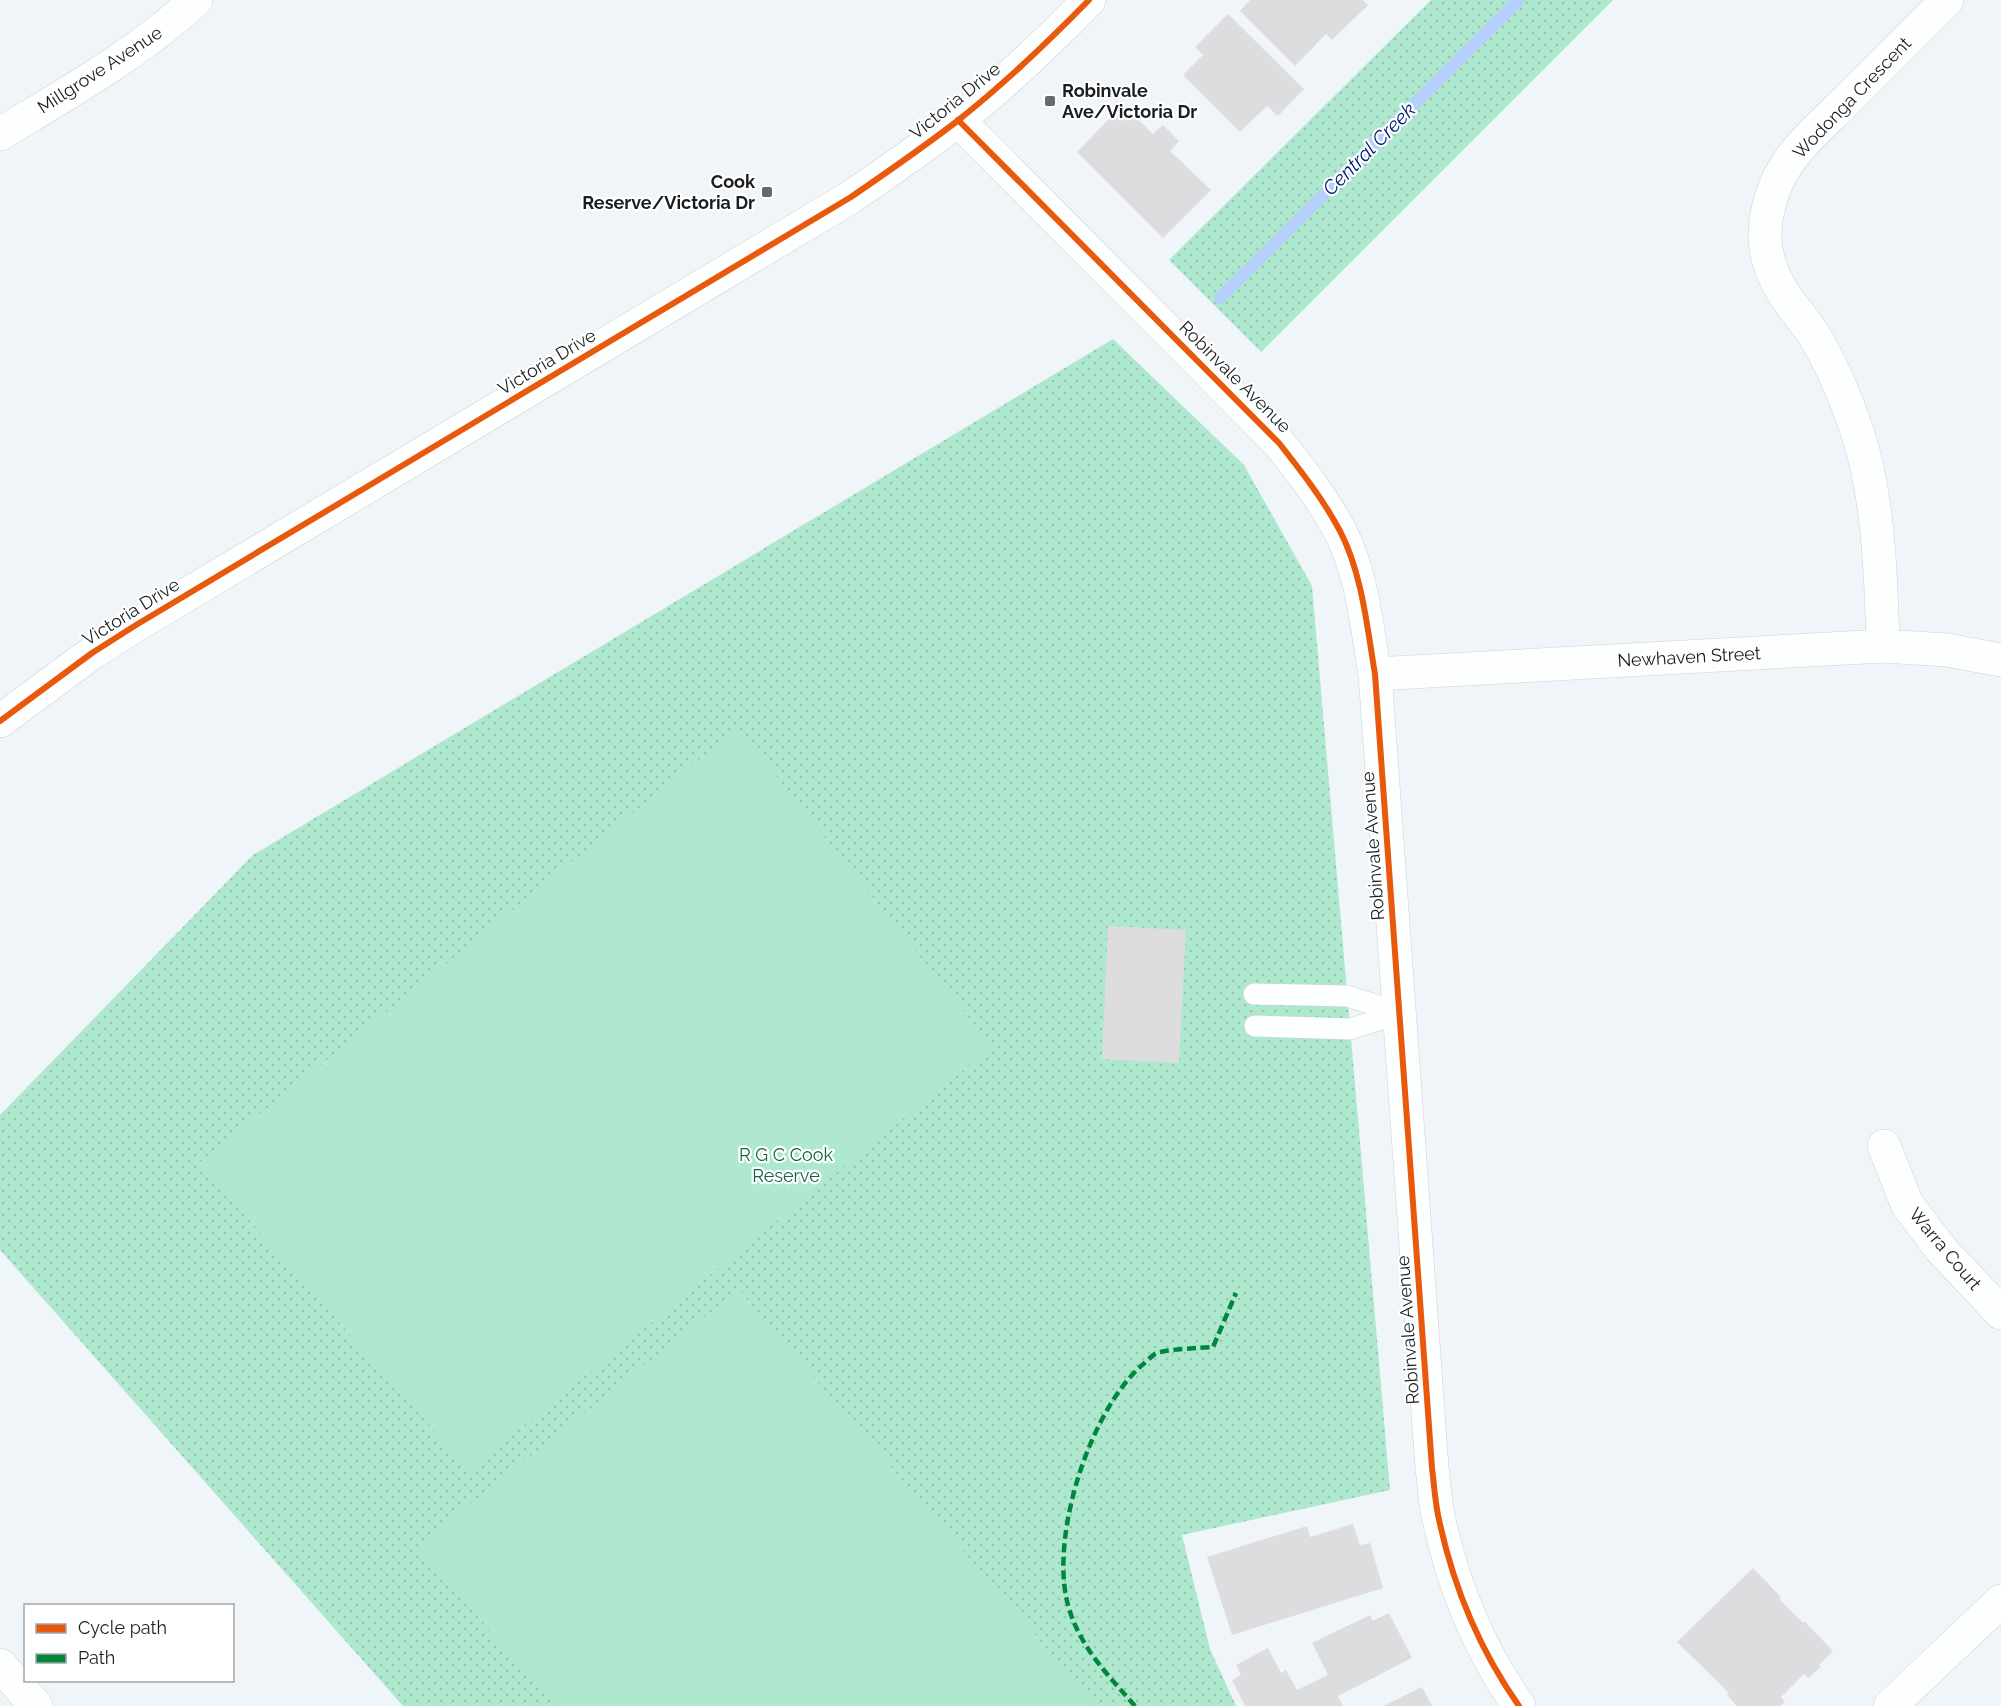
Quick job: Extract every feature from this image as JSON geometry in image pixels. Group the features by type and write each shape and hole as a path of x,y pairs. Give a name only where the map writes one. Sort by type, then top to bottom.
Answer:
{"street":[{"name":"Millgrove Avenue","path":"0,134 116,63 165,28 196,0"},
{"name":"Victoria Drive","path":"0,721 92,652 851,197 958,120 1024,63 1089,0"},
{"name":"Wodonga Crescent","path":"1884,646 1874,507 1858,435 1831,366 1814,334 1783,293 1772,271 1763,241 1767,211 1778,180 1798,148 1947,0"},
{"name":"Robinvale Avenue","path":"958,120 1279,443 1311,484 1341,532 1359,585 1375,674 1437,1513 1451,1567 1470,1617 1488,1657 1519,1706"},
{"name":"Newhaven Street","path":"1375,674 1884,646 1947,650 2001,660"},
{"name":"Warra Court","path":"1884,1146 1907,1204 1940,1248 2001,1313"},
{"path":"1890,1706 2001,1601"},
{"path":"0,1665 36,1706"}],"lane":[{"path":"1254,994 1347,996 1401,1013"},
{"path":"1255,1026 1350,1029 1401,1013"}],"green space":[{"path":"1431,0 1613,0 1261,352 1169,260"},
{"name":"R G C Cook Reserve","path":"1113,339 1244,465 1312,586 1390,1490 1182,1535 1210,1649 1236,1706 403,1706 0,1250 0,1115 253,855"},
{"path":"738,728 992,1047 469,1470 199,1163"},
{"path":"739,1290 1096,1706 555,1706 417,1546"}],"building":[{"path":"1250,0 1363,0 1368,5 1332,40 1326,34 1295,66 1240,11"},
{"path":"1228,14 1304,89 1278,116 1267,106 1240,132 1183,75 1203,55 1195,47"},
{"path":"1123,105 1153,134 1163,125 1179,141 1170,151 1211,190 1163,238 1077,152"},
{"path":"1108,926 1186,930 1179,1063 1102,1059"},
{"path":"1353,1524 1360,1545 1370,1543 1383,1588 1232,1635 1207,1557 1307,1526 1310,1537"},
{"path":"1753,1568 1781,1597 1779,1599 1833,1651 1819,1665 1821,1667 1808,1678 1804,1674 1781,1697 1785,1702 1780,1706 1737,1706 1727,1695 1729,1693 1677,1642"},
{"path":"1389,1613 1412,1658 1338,1696 1343,1706 1245,1706 1232,1680 1241,1675 1236,1665 1268,1648 1281,1673 1286,1670 1297,1690 1328,1675 1312,1643 1370,1615 1373,1621"},
{"path":"1422,1687 1432,1706 1383,1706"}],"waterway":[{"name":"Central Creek","path":"1220,298 1519,0"}],"marked path":[{"path":"1135,1706 1094,1658 1072,1617 1063,1573 1070,1509 1091,1443 1106,1413 1123,1387 1141,1366 1159,1352 1213,1347 1236,1293"}],"cycle path":[{"path":"0,721 92,653 136,625 851,197 973,108 1024,63 1089,0"},
{"path":"958,120 1279,443 1326,508 1340,531 1354,564 1363,601 1375,674 1436,1504 1451,1566 1469,1615 1491,1662 1519,1706"}],"place":[{"name":"Robinvale Ave/Victoria Dr","path":"1050,101"},
{"name":"Cook Reserve/Victoria Dr","path":"767,192"}]}
